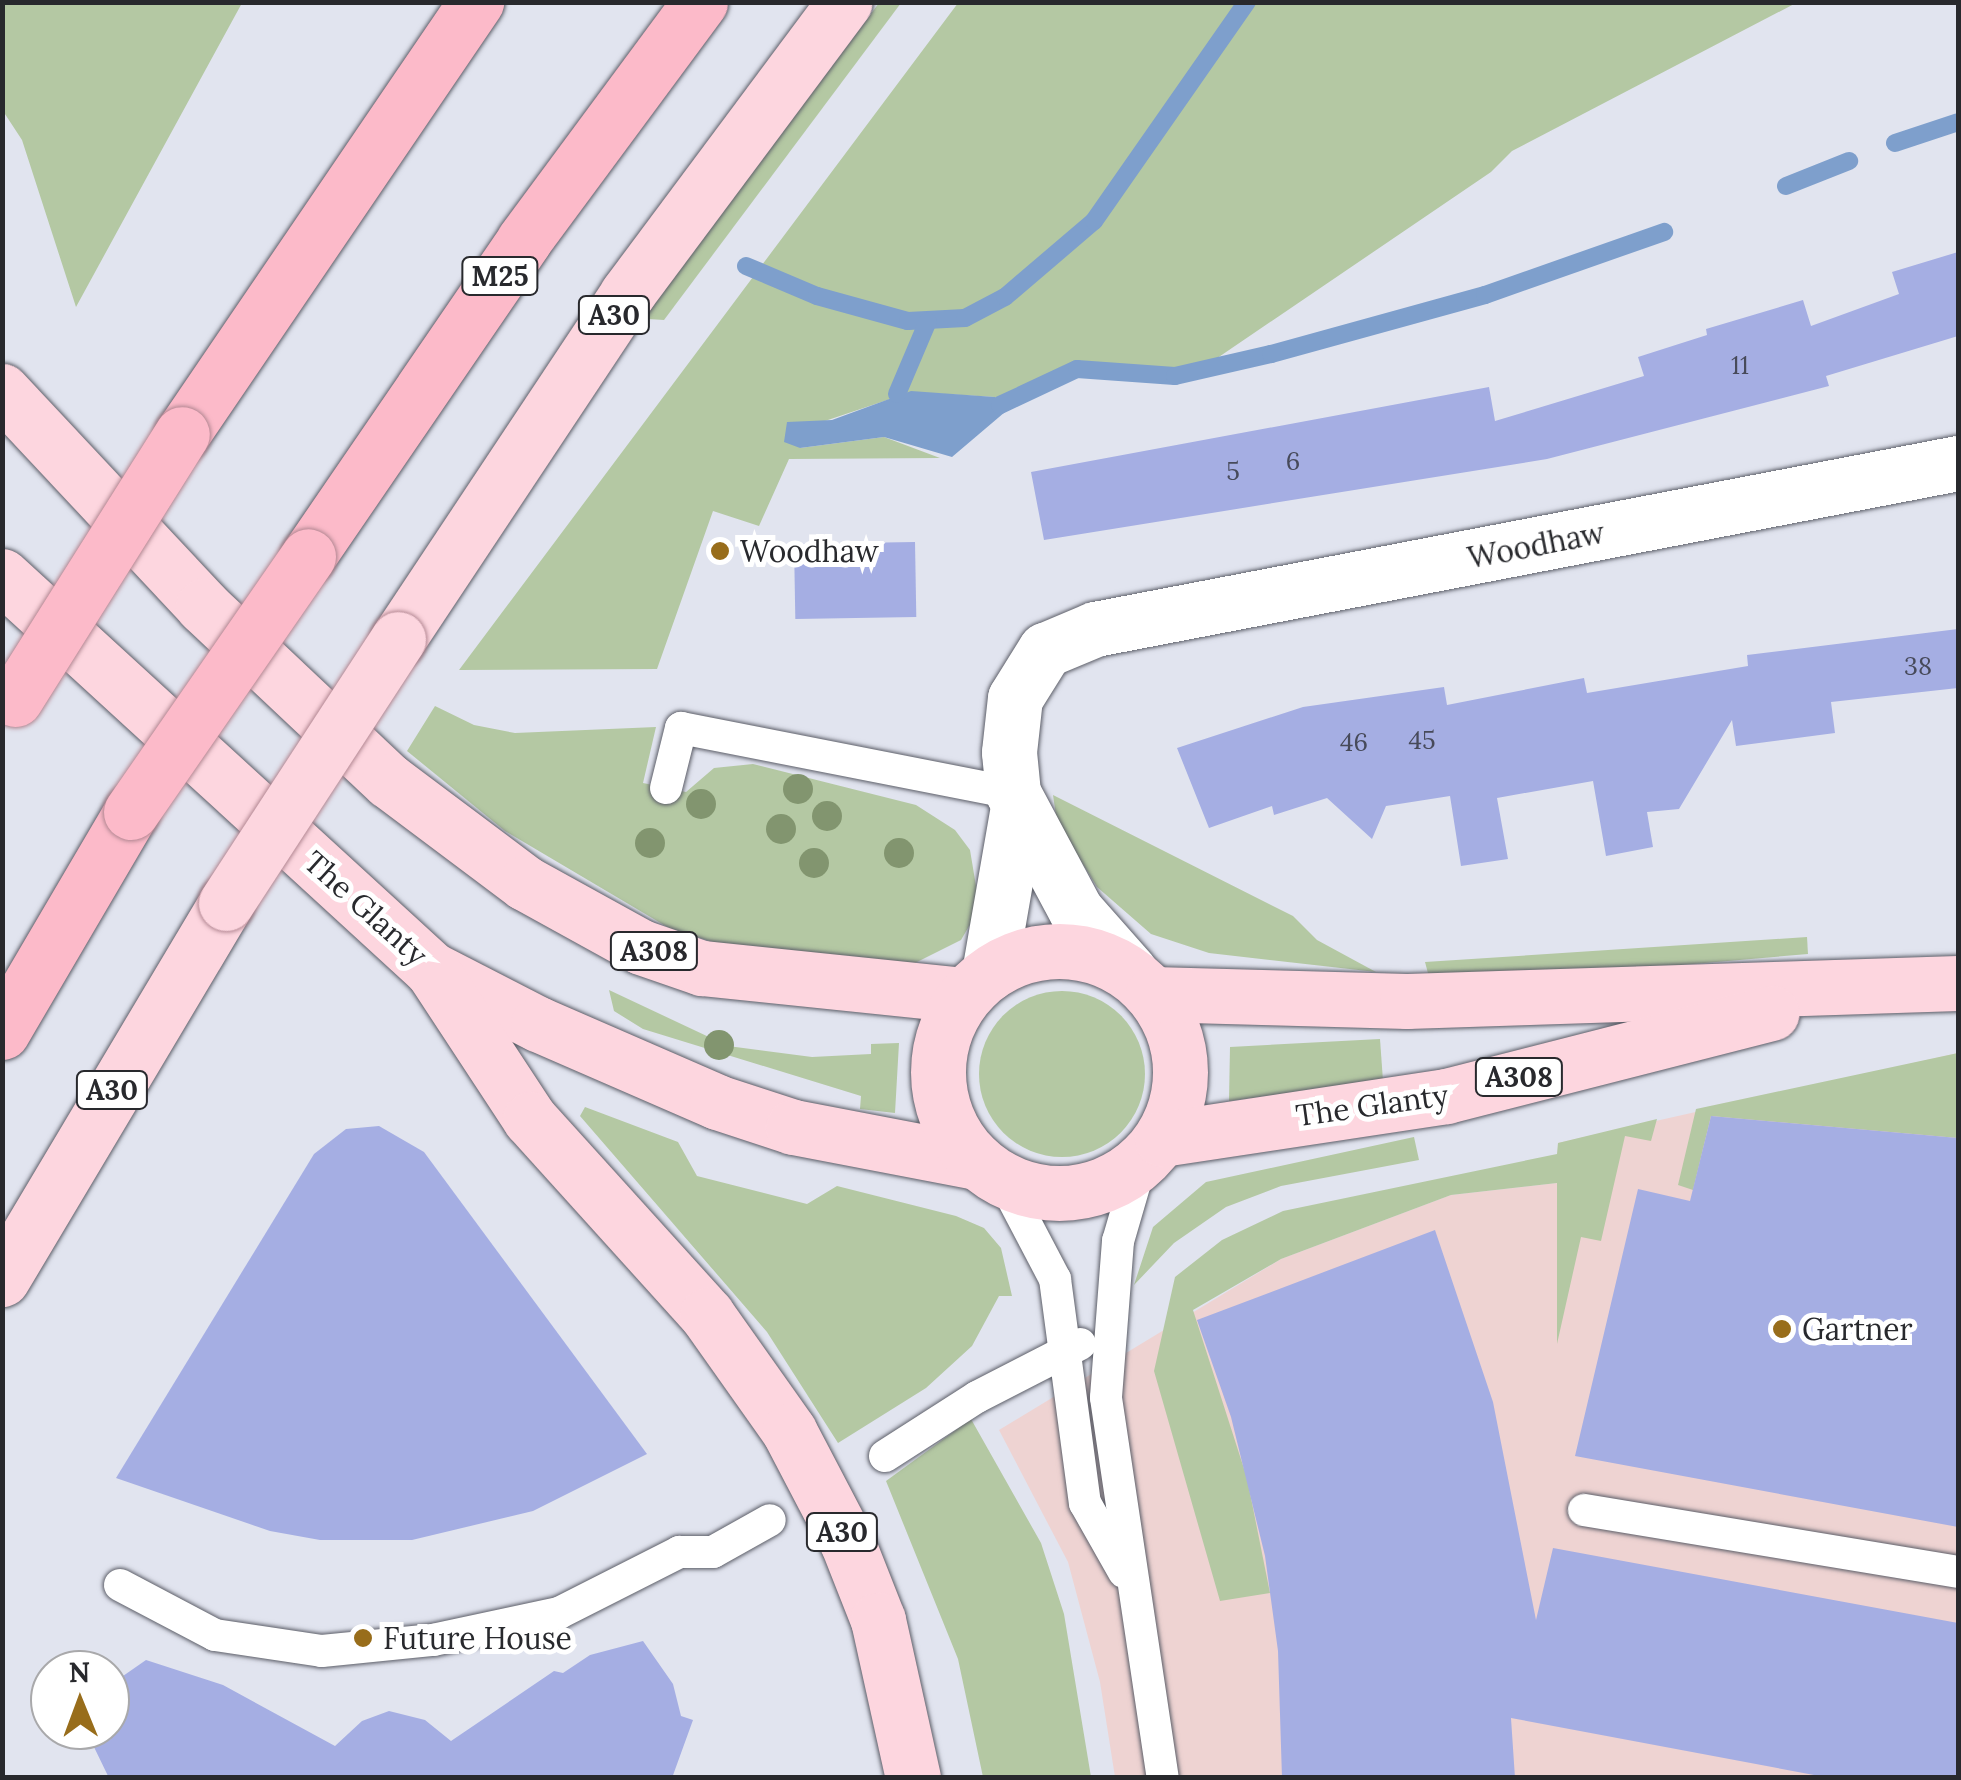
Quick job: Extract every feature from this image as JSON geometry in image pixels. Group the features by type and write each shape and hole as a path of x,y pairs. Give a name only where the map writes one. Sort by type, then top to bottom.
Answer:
{"highway":[{"path":"9,708 182,434 476,2"},
{"name":"M25","path":"2,1032 132,812 524,240 700,2"}],"main road":[{"name":"A30","path":"2,1279 226,903 398,639 628,294 845,2"},
{"name":"A308","path":"14,405 202,606 390,782 525,883 641,947 702,968 977,984"},
{"name":"The Glanty","path":"2,576 432,969 538,1024 576,1036 718,1102 793,1127 990,1171"},
{"path":"1046,951 1101,957 1141,983 1174,1032 1182,1076 1152,1150 1116,1180 1061,1193 990,1171 950,1125 938,1080 943,1036 977,984 1046,951"},
{"name":"A30","path":"432,969 530,1118 708,1314 790,1431 848,1544 878,1620 914,1778"},
{"name":"The Glanty","path":"1141,983 1408,1001 1958,983"},
{"name":"The Glanty","path":"1152,1150 1446,1096 1872,988"}],"street":[{"name":"Woodhaw","path":"1141,983 1076,911 1016,800 1009,752 1015,698 1044,650 1074,635 1958,463"},
{"name":"Woodhaw","path":"977,984 1016,800"}],"lane":[{"path":"666,788 681,728 1016,800"},
{"path":"1152,1150 1118,1241 1108,1324 1109,1441 1163,1778"},
{"path":"990,1171 1046,1253 1084,1504 1134,1588"},
{"path":"885,1456 976,1396 1064,1355 1108,1324"},
{"path":"1584,1510 1958,1572"},
{"path":"120,1585 216,1634 322,1651 378,1646 559,1613 679,1552 713,1552 770,1520"}],"shaded area":[{"path":"1958,1053 1958,1777 1115,1777 1100,1682 1068,1562 999,1430 1281,1259 1451,1195 1557,1183 1558,1143"}],"green space":[{"path":"2,3 242,3 76,307 22,140 3,111"},
{"path":"879,3 901,3 664,320 648,319 646,315"},
{"path":"958,3 1796,3 1512,151 1491,172 1185,380 1077,377 1005,412 995,397 911,392 822,422 787,422 800,448 884,437 940,458 789,459 759,526 713,511 657,669 459,670"},
{"path":"435,706 474,725 515,733 656,727 643,783 686,792 714,768 753,764 916,805 955,830 970,850 978,898 972,921 961,940 915,963 738,950 669,928 505,831 407,751"},
{"path":"1053,795 1293,916 1317,940 1376,972 1209,953 1151,934 1097,887 1057,822"},
{"path":"1807,937 1808,954 1670,966 1429,977 1425,962"},
{"path":"609,990 728,1046 812,1057 871,1054 871,1044 899,1043 895,1113 860,1109 861,1096 643,1029 614,1011"},
{"path":"1062,991 1094,998 1121,1015 1138,1042 1145,1074 1138,1106 1121,1133 1094,1150 1062,1157 1030,1150 1003,1133 986,1106 979,1074 986,1042 1003,1015 1030,998"},
{"path":"1380,1039 1383,1081 1229,1101 1230,1047"},
{"path":"1958,1053 1958,1138 1711,1116 1693,1190 1678,1185 1696,1109"},
{"path":"585,1107 678,1142 697,1176 807,1204 837,1186 956,1216 984,1228 1001,1248 1012,1296 999,1296 972,1346 926,1388 838,1443 767,1332 580,1116"},
{"path":"1657,1119 1651,1141 1625,1136 1601,1241 1581,1237 1557,1344 1557,1183 1451,1195 1281,1259 1193,1310 1247,1478 1270,1593 1220,1601 1154,1371 1175,1277 1222,1240 1283,1211 1557,1154 1558,1143"},
{"path":"1414,1137 1419,1160 1281,1186 1226,1207 1174,1243 1134,1285 1153,1227 1206,1182"},
{"path":"971,1419 1041,1543 1064,1614 1091,1777 983,1777 958,1659 886,1481"}],"water":[{"path":"911,391 995,397 1005,412 952,457 884,437 800,448 784,442 787,422 832,420"}],"building":[{"path":"1958,252 1958,336 1826,376 1829,386 1547,459 1044,540 1031,472 1489,387 1495,421 1644,376 1638,357 1707,335 1706,329 1803,300 1811,326 1899,294 1892,272"},
{"path":"915,542 916,617 795,619 794,544"},
{"path":"1958,629 1958,688 1831,702 1835,733 1736,746 1732,720 1679,809 1647,812 1653,847 1606,856 1593,781 1497,798 1508,859 1461,866 1450,796 1386,806 1372,839 1327,798 1274,815 1272,806 1209,828 1177,748 1303,707 1444,687 1447,705 1584,678 1587,693 1748,666 1747,655"},
{"name":"Gartner","path":"1711,1116 1958,1138 1958,1527 1575,1456 1638,1189 1690,1201"},
{"path":"379,1126 424,1152 647,1454 533,1511 412,1540 320,1540 270,1531 116,1478 314,1154 346,1129"},
{"path":"1435,1230 1493,1402 1536,1620 1553,1548 1958,1623 1958,1778 1830,1778 1511,1718 1515,1778 1282,1778 1278,1651 1265,1556 1231,1417 1197,1320"},
{"path":"643,1641 673,1684 681,1716 693,1720 672,1778 109,1778 95,1750 130,1750 130,1671 146,1660 223,1685 335,1746 362,1721 389,1711 425,1720 451,1741 554,1671 563,1673 590,1655"}],"waterway":[{"path":"746,266 817,296 908,321 965,318 1005,297 1094,221 1247,2"},
{"path":"1895,143 1958,122"},
{"path":"1786,186 1849,161"},
{"path":"1000,405 1077,369 1175,376 1271,354 1485,295 1664,232"},
{"path":"897,394 928,321"}],"place":[{"name":"Woodhaw","path":"720,551"},
{"name":"Gartner","path":"1782,1329"},
{"name":"Future House","path":"363,1638"}]}
